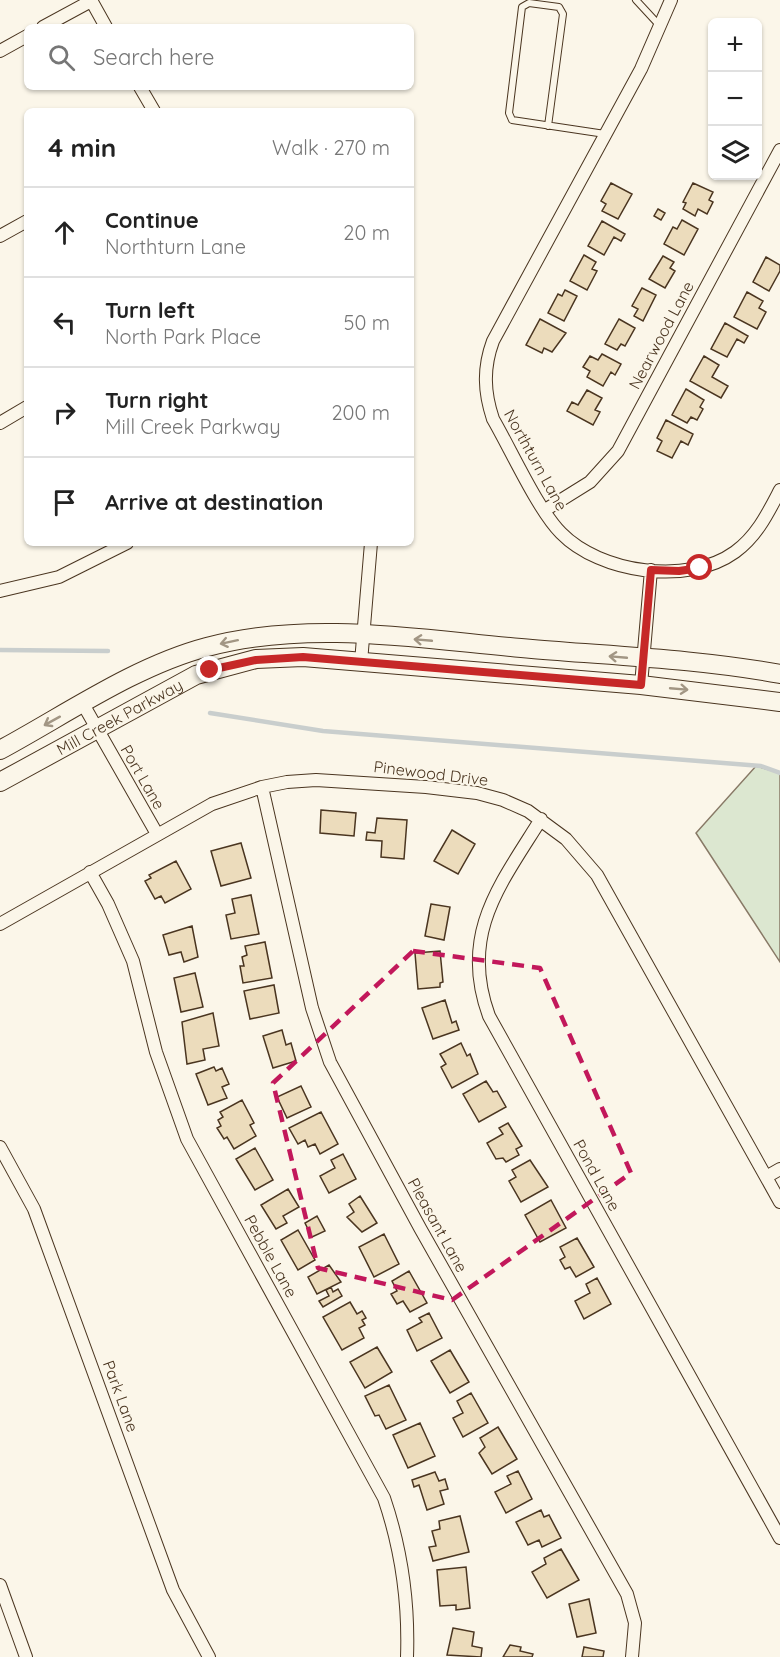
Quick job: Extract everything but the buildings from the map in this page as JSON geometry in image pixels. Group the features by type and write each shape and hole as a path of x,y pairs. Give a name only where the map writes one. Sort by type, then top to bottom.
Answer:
{"main road":[{"name":"Mill Creek Parkway","path":"0,750 168,660 207,647 278,634 314,632 365,635 643,659 780,674"},
{"name":"Mill Creek Parkway","path":"0,782 188,679 232,664 280,657 641,685 780,702"}],"street":[{"path":"48,24 91,0 104,24"},
{"name":"Northturn Lane","path":"671,0 661,26 488,353 485,386 493,419 544,510 562,535 597,558 624,567 651,570 679,571 700,568 735,553 761,526 780,490"},
{"path":"0,51 24,38"},
{"path":"142,90 151,108"},
{"name":"Nearwood Lane","path":"544,510 590,482 618,451 780,150"},
{"path":"0,236 24,223"},
{"path":"0,423 24,409"},
{"path":"0,591 59,577 121,546"},
{"path":"361,662 371,546"},
{"path":"641,685 651,570"},
{"name":"Port Lane","path":"83,704 157,834"},
{"name":"Pinewood Drive","path":"0,924 212,804 262,787 316,780 426,787 477,793 503,800 542,819 566,839 597,875 780,1202"},
{"name":"Pleasant Lane","path":"262,787 312,1008 330,1062 347,1098 627,1594 635,1623 632,1657"},
{"name":"Pond Lane","path":"542,819 493,895 485,916 478,959 484,1002 495,1026 780,1538"},
{"name":"Pebble Lane","path":"90,872 108,904 133,961 166,1085 187,1138 384,1498 396,1534 406,1585 407,1657"},
{"name":"Park Lane","path":"0,1147 34,1209 173,1590 209,1657"},
{"path":"766,1177 780,1169"},
{"path":"0,1585 26,1657"}],"lane":[{"path":"636,0 661,26"},
{"path":"548,126 563,14 559,8 529,3 522,7 509,113 512,120 548,126 605,134"}],"highlighted area":[{"path":"413,951 540,968 631,1173 452,1300 318,1268 273,1083"}],"green space":[{"path":"756,766 780,773 780,962 696,833"}],"waterway":[{"path":"0,650 108,651"},
{"path":"210,713 323,731 761,766 780,773"}],"route":[{"path":"210,670 256,660 303,657 641,685 651,570 679,571 700,568"}]}
